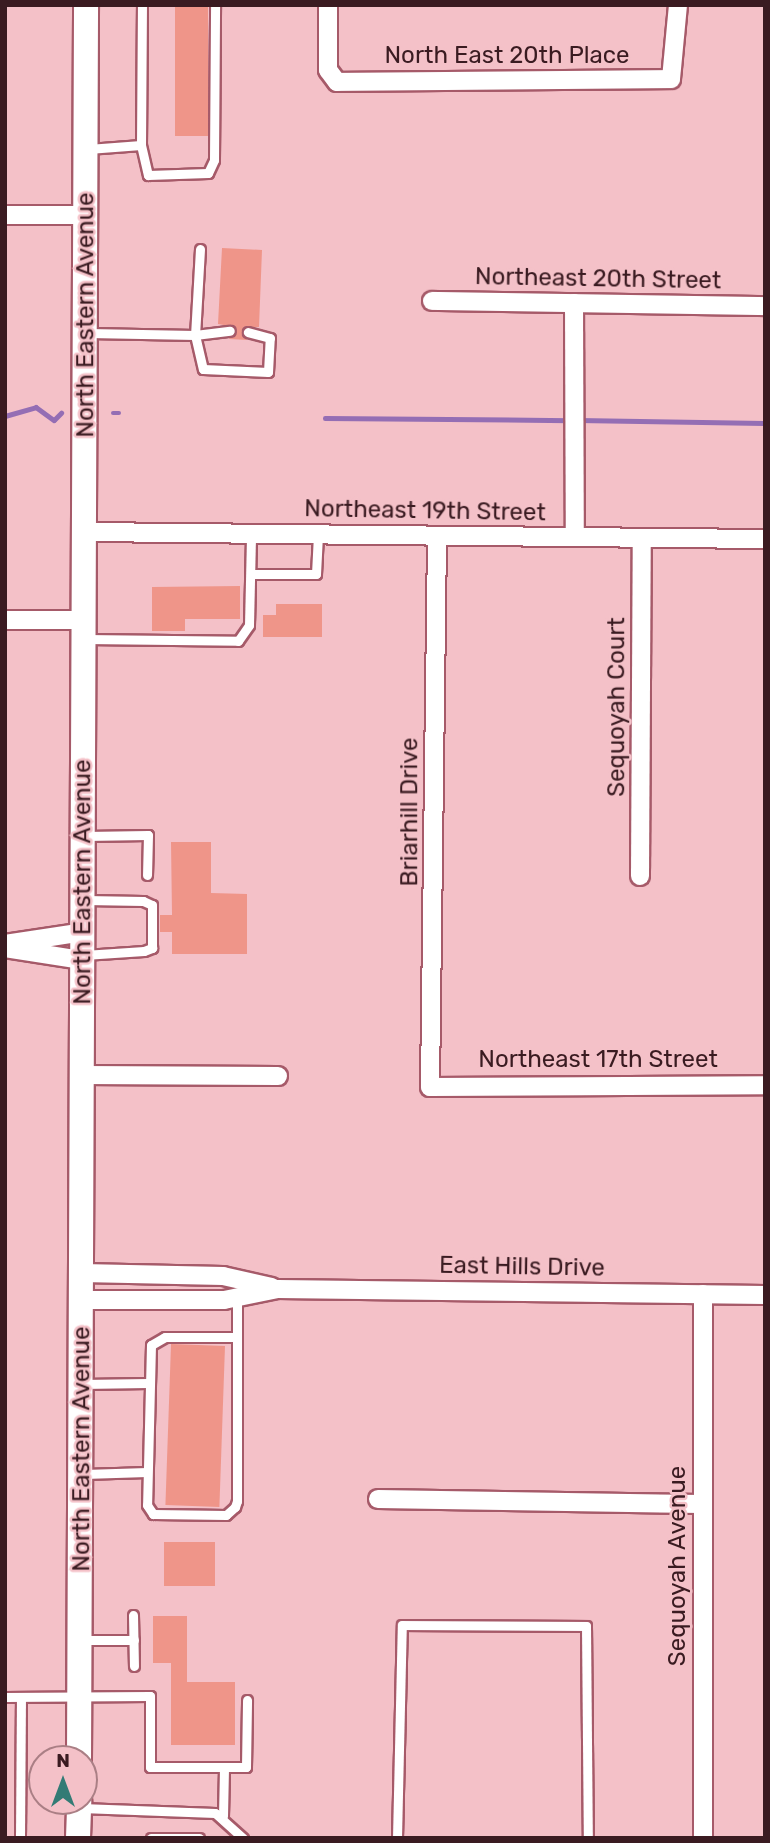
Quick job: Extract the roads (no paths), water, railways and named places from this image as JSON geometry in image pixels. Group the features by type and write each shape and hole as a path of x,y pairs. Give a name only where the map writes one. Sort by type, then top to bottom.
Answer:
{"main road":[{"name":"North Eastern Avenue","path":"79,1745 86,5"},
{"path":"78,1815 78,1838"}],"street":[{"name":"North East 20th Place","path":"328,5 328,70 337,82 660,80 676,75 678,5"},
{"path":"5,215 87,215"},
{"name":"Northeast 20th Street","path":"432,301 765,306"},
{"path":"574,303 575,536"},
{"name":"Northeast 19th Street","path":"85,532 765,539"},
{"name":"Briarhill Drive","path":"430,1087 437,537"},
{"name":"Sequoyah Court","path":"640,876 642,538"},
{"path":"5,620 85,630"},
{"path":"5,946 83,949"},
{"path":"5,946 83,949"},
{"path":"82,1074 278,1076"},
{"name":"Northeast 17th Street","path":"430,1087 765,1086"},
{"name":"East Hills Drive","path":"82,1273 237,1288 765,1295"},
{"name":"East Hills Drive","path":"82,1300 237,1288"},
{"name":"Sequoyah Avenue","path":"702,1838 703,1294"},
{"path":"378,1499 703,1503"}],"lane":[{"path":"142,5 142,145 148,175 208,173 214,160 215,5"},
{"path":"86,149 142,145"},
{"path":"200,249 195,335 203,369 268,372 271,338 248,332"},
{"path":"86,333 195,335 230,331"},
{"path":"85,630 237,641 249,625 251,533"},
{"path":"251,574 316,574 318,534"},
{"path":"83,836 148,835 147,875"},
{"path":"83,900 143,901 152,905 152,948 144,951 83,949"},
{"path":"237,1288 237,1337 235,1507 226,1515 153,1514 147,1505 149,1352 158,1340 237,1337"},
{"path":"82,1384 148,1384"},
{"path":"82,1474 147,1472"},
{"path":"134,1615 134,1666"},
{"path":"397,1838 402,1625 586,1626 588,1838"},
{"path":"81,1640 134,1640"},
{"path":"5,1697 150,1696 150,1767 246,1767 247,1700"},
{"path":"20,1838 21,1697"},
{"path":"223,1816 224,1767"},
{"path":"98,1807 223,1816 243,1838"},
{"path":"150,1838 199,1838"}],"waterway":[{"path":"5,416 36,407 54,420 61,413"},
{"path":"113,413 119,413"},
{"path":"325,418 570,420"},
{"path":"578,420 765,423"}]}
